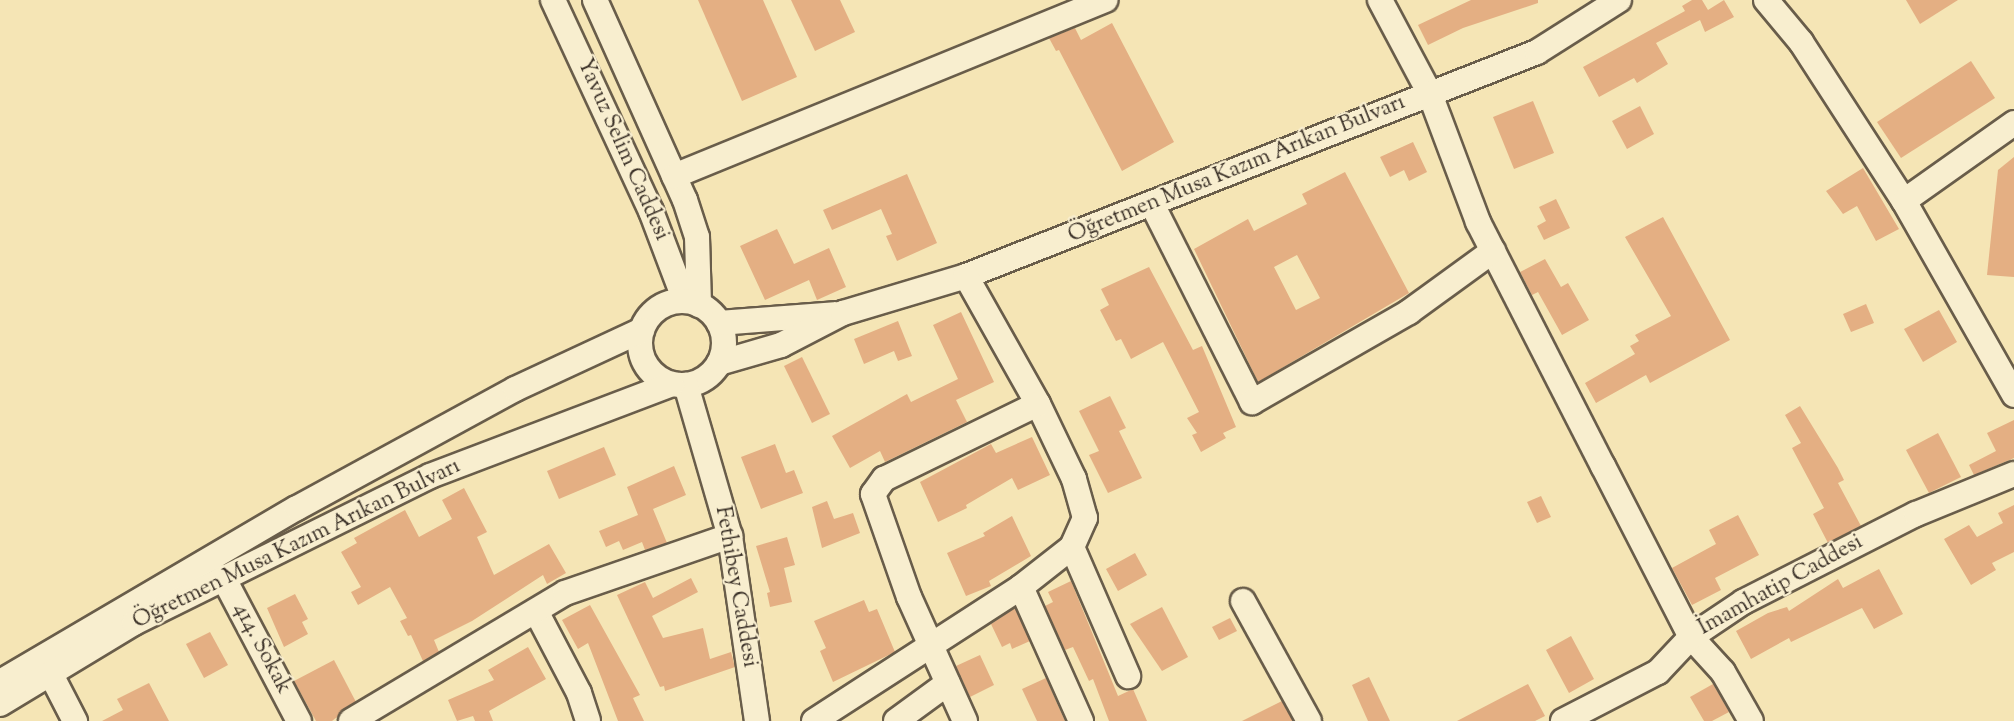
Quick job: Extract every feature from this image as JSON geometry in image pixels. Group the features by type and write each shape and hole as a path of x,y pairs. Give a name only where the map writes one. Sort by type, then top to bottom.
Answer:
{"street":[{"name":"Yavuz Selim Caddesi","path":"553,0 692,303"},
{"path":"674,176 1105,0"},
{"path":"1380,0 1430,94 1493,251 1691,637 1723,672 1751,721"},
{"name":"Öğretmen Musa Kazım Arıkan Bulvarı","path":"720,363 781,345 843,313 966,276 1537,52 1592,8 1619,0"},
{"path":"1766,0 1801,42 1904,201 2014,394"},
{"name":"Yavuz Selim Caddesi","path":"603,3 697,237 692,303"},
{"path":"1904,201 2014,123"},
{"path":"1152,204 1252,402 1409,312 1493,251"},
{"path":"814,721 929,643 1021,587 1072,546 1085,518 1074,479 1038,404 966,276"},
{"path":"692,303 719,323 724,336 720,363 700,381 679,385 655,374 643,357 642,330 659,308 692,303"},
{"name":"Öğretmen Musa Kazım Arıkan Bulvarı","path":"719,323 843,313"},
{"name":"Öğretmen Musa Kazım Arıkan Bulvarı","path":"0,704 46,665 297,508 483,406 642,330"},
{"name":"Öğretmen Musa Kazım Arıkan Bulvarı","path":"0,682 46,665 134,623 430,476 679,385"},
{"name":"Fethibey Caddesi","path":"679,385 730,536 757,721"},
{"path":"965,721 929,643 882,528 873,494 884,479 1038,404"},
{"name":"İmamhatip Caddesi","path":"1563,721 1658,672 1691,637 1743,602 1916,514 2010,483"},
{"path":"351,721 537,613 565,593 730,536"},
{"path":"1072,546 1131,675"},
{"name":"414. Sokak","path":"223,578 299,721"},
{"path":"1021,587 1081,721"},
{"path":"1243,601 1309,721"},
{"path":"537,613 579,693 588,721"},
{"path":"46,665 75,721"},
{"path":"896,721 948,683"}],"building":[{"path":"698,0 763,0 797,77 742,101"},
{"path":"791,0 840,0 855,32 815,51"},
{"path":"1471,0 1538,0 1538,3 1463,28 1428,45 1418,25"},
{"path":"1692,0 1702,0 1708,10 1724,0 1734,17 1705,32 1700,20 1656,43 1668,64 1637,83 1634,78 1599,97 1583,67 1685,11 1682,6"},
{"path":"1906,0 1958,0 1920,24"},
{"path":"1112,23 1174,142 1122,171 1059,50 1056,51 1049,38 1075,28 1081,40"},
{"path":"1971,61 1995,98 1901,158 1877,122"},
{"path":"1533,101 1554,153 1514,169 1493,117"},
{"path":"1640,106 1654,134 1627,149 1612,121"},
{"path":"1413,142 1427,172 1409,181 1404,170 1390,177 1380,157"},
{"path":"2014,157 2014,277 1987,275 1998,170"},
{"path":"1863,168 1899,229 1876,241 1857,206 1843,214 1826,191"},
{"path":"1345,172 1409,293 1258,382 1194,249 1248,219 1254,231 1307,204 1302,194","holes":["1297,255 1320,298 1296,310 1274,267"]},
{"path":"907,174 937,243 897,261 886,236 892,234 881,209 832,230 823,210"},
{"path":"1556,199 1570,228 1544,240 1537,226 1546,221 1539,207"},
{"path":"1663,217 1730,340 1650,383 1646,375 1596,403 1585,383 1635,354 1630,346 1639,341 1635,335 1671,316 1625,237"},
{"path":"777,229 794,264 829,248 846,287 817,300 809,280 765,300 740,246"},
{"path":"1545,259 1561,287 1568,283 1589,320 1562,335 1538,292 1532,295 1520,272"},
{"path":"1149,267 1193,350 1202,346 1236,427 1223,433 1226,438 1201,452 1192,435 1197,433 1187,418 1199,412 1163,342 1131,359 1121,339 1116,341 1100,310 1109,305 1101,289"},
{"path":"1866,304 1874,323 1851,332 1843,314"},
{"path":"1939,310 1957,342 1923,362 1904,329"},
{"path":"961,312 994,382 956,400 967,422 885,462 880,451 850,468 832,436 907,394 911,402 958,379 933,325"},
{"path":"898,321 912,356 898,361 894,351 864,364 854,339"},
{"path":"802,357 830,414 812,423 784,366"},
{"path":"1110,396 1126,428 1119,431 1142,478 1108,493 1089,455 1099,451 1079,411"},
{"path":"1800,406 1838,468 1844,480 1838,483 1861,526 1828,543 1813,514 1824,508 1792,448 1801,443 1785,415"},
{"path":"2014,420 2014,458 1974,475 1969,465 1996,451 1987,433"},
{"path":"1938,433 1961,477 1929,493 1906,450"},
{"path":"1032,437 1050,475 1018,490 1012,478 966,505 967,508 938,522 920,482 991,444 996,453"},
{"path":"775,444 786,473 794,470 803,493 761,509 741,457"},
{"path":"604,447 616,475 559,499 547,471"},
{"path":"674,466 686,495 653,509 667,543 645,550 642,542 623,550 619,541 606,547 599,531 638,515 627,487"},
{"path":"464,488 487,532 477,537 494,575 549,544 566,573 547,584 543,575 472,621 434,640 439,652 423,661 411,635 408,636 400,621 407,618 390,587 358,605 351,592 361,587 341,552 357,543 354,538 405,510 419,537 452,519 442,500"},
{"path":"1541,496 1551,517 1537,523 1527,502"},
{"path":"827,501 834,519 853,513 860,533 822,548 812,507"},
{"path":"2014,505 2014,552 1992,563 1996,570 1971,585 1944,539 1969,525 1977,537 2003,523 1998,513"},
{"path":"1738,515 1759,555 1715,578 1721,590 1692,605 1672,568 1716,544 1709,530"},
{"path":"1012,516 1031,556 989,581 991,586 966,596 947,553 985,536 983,533"},
{"path":"787,537 795,565 784,568 792,602 770,607 767,593 770,592 756,546"},
{"path":"1135,553 1147,575 1118,591 1106,569"},
{"path":"1879,569 1903,614 1874,629 1862,608 1791,642 1789,638 1751,659 1736,631 1768,613 1787,607 1789,611 1838,579 1843,588"},
{"path":"691,578 698,592 652,616 663,638 703,628 710,659 731,652 735,667 665,691 664,686 660,687 617,595 645,582 653,598"},
{"path":"1071,581 1118,696 1133,689 1147,721 1109,721 1093,679 1089,681 1073,647 1065,650 1045,606 1053,602 1048,592"},
{"path":"295,594 308,619 302,622 308,634 284,647 267,608"},
{"path":"864,600 869,612 877,609 895,652 833,682 820,651 826,648 814,621"},
{"path":"590,605 640,695 633,698 644,721 618,721 588,643 578,649 562,620"},
{"path":"1162,607 1188,657 1162,671 1130,624"},
{"path":"1015,608 1030,641 1012,649 1010,643 1002,647 991,624"},
{"path":"1230,618 1237,631 1219,640 1212,627"},
{"path":"210,632 228,665 204,678 186,644"},
{"path":"1571,636 1594,679 1569,693 1546,650"},
{"path":"528,647 546,679 489,711 493,721 475,721 473,716 457,721 448,700 494,680 488,670"},
{"path":"980,655 994,685 970,697 956,666"},
{"path":"334,660 356,702 332,721 316,721 294,681"},
{"path":"1369,677 1390,721 1368,721 1352,685"},
{"path":"1046,678 1065,721 1037,721 1022,689"},
{"path":"149,683 169,721 102,721 123,710 117,699"},
{"path":"1528,684 1545,716 1535,721 1457,721"},
{"path":"1713,684 1729,712 1712,721 1704,721 1690,697"},
{"path":"1282,701 1293,721 1242,721"}]}
